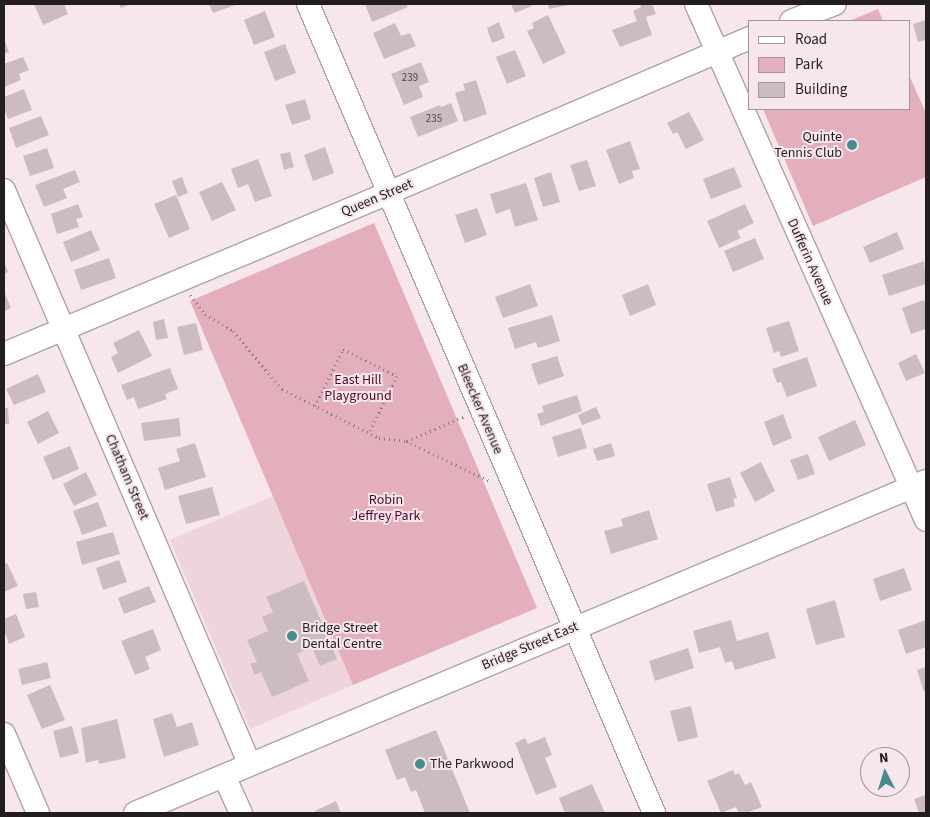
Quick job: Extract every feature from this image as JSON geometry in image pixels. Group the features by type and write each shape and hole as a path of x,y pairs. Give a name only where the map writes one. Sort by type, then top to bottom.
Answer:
{"street":[{"name":"Bleecker Avenue","path":"308,4 573,628 654,813"},
{"name":"Dufferin Avenue","path":"696,4 716,51 919,484 926,520"},
{"path":"794,20 835,4"},
{"name":"Queen Street","path":"4,354 388,193 748,38"},
{"name":"Chatham Street","path":"4,190 250,764"},
{"name":"Bridge Street East","path":"135,813 919,484"},
{"path":"4,734 38,813"},
{"path":"224,776 241,813"}],"path":[{"path":"178,281 205,314 233,331 276,384 379,438 406,441 490,482"},
{"path":"315,406 343,350 397,376 369,433"},
{"path":"406,441 480,409"}],"shaded area":[{"path":"273,496 353,685 250,729 170,540"}],"green space":[{"path":"878,9 883,20 851,20"},
{"name":"Quinte Tennis Club","path":"910,77 926,113 926,177 813,226 763,110 910,110"},
{"name":"Robin Jeffrey Park","path":"374,223 537,608 353,685 190,301"}],"building":[{"path":"34,4 64,4 68,14 43,25"},
{"path":"119,4 131,4 121,8"},
{"path":"209,4 238,4 213,13"},
{"path":"365,4 406,4 408,7 372,22"},
{"path":"511,4 531,4 532,6 515,13"},
{"path":"548,4 569,4 569,5 549,9"},
{"path":"640,4 652,4 656,14 646,17 652,35 620,47 612,30 637,21 633,11 641,7"},
{"path":"265,11 275,37 254,45 244,20"},
{"path":"548,15 566,53 543,64 527,31 534,28 532,23"},
{"path":"926,20 926,40 918,42 913,24"},
{"path":"499,22 505,38 492,43 487,28"},
{"path":"395,23 401,36 410,33 416,46 384,59 373,33"},
{"path":"4,39 9,52 4,54"},
{"path":"285,44 296,73 275,81 264,52"},
{"path":"515,50 526,76 507,84 496,57"},
{"path":"23,57 29,70 19,74 21,80 4,87 4,64"},
{"path":"421,62 429,82 419,86 423,97 404,105 391,74"},
{"path":"476,80 487,114 464,122 455,93 465,90 463,84"},
{"path":"24,89 32,110 8,119 4,109 4,97"},
{"path":"305,99 311,119 292,125 285,105"},
{"path":"451,103 458,121 418,137 410,117 440,105 441,107"},
{"path":"689,112 704,140 686,149 677,132 673,134 667,123"},
{"path":"41,116 49,135 16,148 9,128"},
{"path":"630,141 640,169 632,171 634,178 619,184 606,150"},
{"path":"325,147 334,173 313,181 304,155"},
{"path":"47,148 54,168 30,176 23,156"},
{"path":"290,152 294,167 284,170 280,154"},
{"path":"258,159 272,196 255,202 248,184 238,188 231,169"},
{"path":"587,160 596,186 579,191 570,165"},
{"path":"734,167 742,187 711,199 703,179"},
{"path":"75,170 80,182 63,189 67,198 44,207 35,185"},
{"path":"551,172 560,202 543,207 534,178"},
{"path":"182,177 188,193 178,197 172,181"},
{"path":"222,182 236,210 212,221 199,192"},
{"path":"526,183 538,220 515,227 510,209 496,214 490,194"},
{"path":"176,195 190,229 169,238 154,204"},
{"path":"78,204 83,217 76,219 79,227 57,234 51,214"},
{"path":"745,204 754,223 737,231 741,238 719,248 707,221"},
{"path":"477,208 487,235 465,243 455,215"},
{"path":"91,230 100,250 71,262 63,242"},
{"path":"897,232 904,249 870,263 863,247"},
{"path":"755,238 764,259 733,272 724,251"},
{"path":"109,258 116,278 81,290 74,270"},
{"path":"4,261 8,272 4,274"},
{"path":"924,261 926,284 889,296 882,275"},
{"path":"530,284 538,306 503,318 495,297"},
{"path":"648,284 656,305 630,316 622,295"},
{"path":"4,291 11,308 4,311"},
{"path":"924,300 926,306 926,329 911,334 902,308"},
{"path":"552,315 560,341 538,348 536,342 515,349 508,328"},
{"path":"164,319 168,338 156,340 153,322"},
{"path":"789,321 799,351 781,357 779,351 774,353 766,328"},
{"path":"196,323 203,350 184,355 177,327"},
{"path":"139,330 152,356 118,373 111,357 118,353 113,343"},
{"path":"916,354 925,373 906,381 898,363"},
{"path":"557,356 564,376 538,385 531,364"},
{"path":"807,357 817,386 787,397 781,382 777,383 772,369"},
{"path":"170,368 178,389 165,394 167,399 138,409 134,397 127,400 121,385"},
{"path":"38,374 46,392 14,405 6,389"},
{"path":"577,395 582,411 541,426 537,414 544,412 542,406"},
{"path":"596,407 601,418 582,425 578,415"},
{"path":"4,408 8,408 9,424 4,424"},
{"path":"48,411 59,433 38,444 27,422"},
{"path":"783,414 792,438 773,446 764,422"},
{"path":"179,418 181,436 144,441 141,423"},
{"path":"855,420 866,445 829,461 818,437"},
{"path":"581,428 587,448 558,457 552,437"},
{"path":"195,443 206,477 165,490 158,468 180,461 176,449"},
{"path":"611,443 615,456 597,461 593,449"},
{"path":"70,446 79,469 53,480 43,457"},
{"path":"808,454 815,474 798,480 790,460"},
{"path":"761,462 775,491 755,502 740,473"},
{"path":"86,472 97,495 74,506 63,484"},
{"path":"730,477 737,498 733,499 735,506 716,512 707,484"},
{"path":"212,487 220,515 186,524 178,496"},
{"path":"98,502 107,526 82,535 73,511"},
{"path":"649,510 658,539 611,554 604,531 623,526 621,519"},
{"path":"113,532 120,554 82,565 76,542"},
{"path":"119,560 127,582 103,590 96,568"},
{"path":"7,563 18,586 4,592 4,564"},
{"path":"904,568 912,590 880,601 873,579"},
{"name":"Bridge Street Dental Centre","path":"304,581 337,659 320,666 312,647 297,654 309,681 272,697 261,672 255,675 250,664 257,662 247,640 268,631 262,617 273,612 266,597"},
{"path":"149,586 156,602 124,614 118,598"},
{"path":"36,592 39,607 26,609 23,594"},
{"path":"835,600 845,637 816,645 806,609"},
{"path":"16,614 25,637 9,644 4,630 4,619"},
{"path":"731,620 737,641 768,632 776,658 735,670 732,661 725,663 720,647 699,653 693,631"},
{"path":"926,620 926,647 906,654 898,630"},
{"path":"153,629 161,650 145,657 150,669 135,675 121,641"},
{"path":"688,648 694,668 655,681 649,661"},
{"path":"47,662 51,678 22,685 18,669"},
{"path":"926,667 926,691 924,692 917,670"},
{"path":"50,685 65,720 42,729 27,695"},
{"path":"691,706 698,737 678,742 670,711"},
{"path":"172,713 177,727 192,722 199,745 164,757 153,719"},
{"path":"117,719 126,758 99,764 98,760 86,763 81,728"},
{"path":"72,726 79,753 60,758 53,731"},
{"name":"The Parkwood","path":"436,730 470,813 425,813 416,790 411,792 405,777 397,780 385,750"},
{"path":"545,737 552,755 545,758 557,787 536,795 515,743 525,738 528,744"},
{"path":"733,770 735,775 739,773 745,785 751,782 762,807 746,813 739,813 736,807 721,813 707,781"},
{"path":"592,784 605,813 565,813 559,798"},
{"path":"926,795 926,813 919,813 914,799"},
{"path":"336,801 341,813 316,813 315,811"}],"place":[{"name":"Quinte Tennis Club","path":"852,145"},
{"name":"Bridge Street Dental Centre","path":"292,636"},
{"name":"The Parkwood","path":"420,764"}],"park label":[{"name":"East Hill Playground","path":"358,388"}]}
